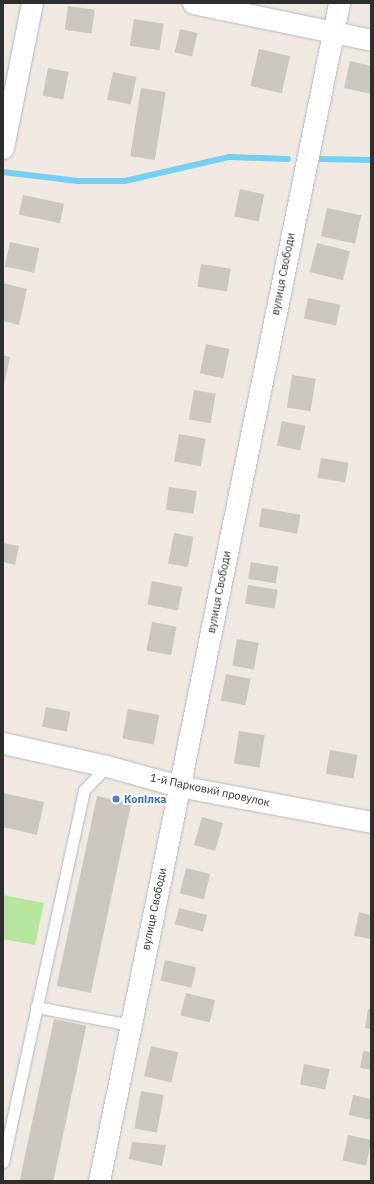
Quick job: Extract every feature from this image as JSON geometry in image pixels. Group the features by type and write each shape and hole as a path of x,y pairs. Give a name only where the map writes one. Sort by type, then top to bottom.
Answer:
{"street":[{"path":"3,148 32,3"},
{"path":"193,3 371,40"},
{"name":"вулиця Свободи","path":"99,1181 339,3"},
{"name":"1-й Парковий провулок","path":"3,743 107,766 179,786 371,822"}],"lane":[{"path":"3,1162 84,790 107,766"},
{"path":"36,1007 130,1025"}],"green space":[{"path":"3,895 44,903 35,945 3,939"}],"building":[{"path":"68,6 95,10 91,34 65,30"},
{"path":"134,19 164,24 159,50 130,46"},
{"path":"180,29 198,33 192,56 175,52"},
{"path":"259,49 290,56 282,93 250,86"},
{"path":"350,61 371,66 371,94 344,88"},
{"path":"48,68 69,72 63,99 43,95"},
{"path":"113,72 136,77 131,104 107,99"},
{"path":"141,88 166,92 155,160 130,156"},
{"path":"240,189 264,194 259,222 234,216"},
{"path":"23,195 64,204 60,223 19,215"},
{"path":"327,208 361,215 355,244 321,236"},
{"path":"10,242 39,248 34,273 5,266"},
{"path":"317,243 350,251 343,280 310,272"},
{"path":"201,264 231,269 227,291 197,287"},
{"path":"3,283 27,289 19,325 3,321"},
{"path":"308,298 340,305 336,325 304,319"},
{"path":"206,344 229,349 223,378 200,373"},
{"path":"3,355 10,357 4,385 3,385"},
{"path":"292,375 316,379 311,411 287,408"},
{"path":"194,390 216,394 210,423 189,420"},
{"path":"282,421 305,426 300,450 277,445"},
{"path":"179,434 206,439 201,466 174,462"},
{"path":"321,458 349,463 345,483 318,478"},
{"path":"169,487 197,491 194,514 166,510"},
{"path":"262,508 300,515 297,533 259,527"},
{"path":"174,533 194,537 188,567 168,563"},
{"path":"3,543 19,546 15,565 3,562"},
{"path":"251,562 279,567 276,584 248,579"},
{"path":"152,581 182,587 178,610 147,605"},
{"path":"248,585 278,590 275,608 245,604"},
{"path":"152,622 177,627 171,655 146,650"},
{"path":"237,639 259,643 254,669 232,666"},
{"path":"226,674 251,679 245,705 221,701"},
{"path":"46,707 71,712 67,731 42,727"},
{"path":"128,709 159,715 154,745 122,738"},
{"path":"239,731 265,735 260,768 234,764"},
{"path":"330,750 358,755 353,778 326,774"},
{"path":"3,793 44,802 37,835 3,827"},
{"path":"97,796 131,803 91,993 57,986"},
{"path":"202,817 223,823 215,851 194,845"},
{"path":"186,868 210,874 204,899 180,893"},
{"path":"179,908 207,915 203,932 175,924"},
{"path":"359,912 371,915 371,939 354,936"},
{"path":"165,960 196,967 191,988 160,980"},
{"path":"186,993 215,1000 210,1023 180,1015"},
{"path":"368,1009 371,1009 371,1029 365,1028"},
{"path":"54,1019 86,1026 53,1181 20,1181"},
{"path":"151,1046 178,1052 171,1083 144,1076"},
{"path":"363,1051 371,1052 371,1070 360,1068"},
{"path":"304,1064 330,1069 326,1090 300,1085"},
{"path":"141,1091 164,1095 157,1132 134,1128"},
{"path":"353,1095 371,1099 371,1120 349,1115"},
{"path":"348,1135 371,1140 366,1165 343,1160"},
{"path":"132,1142 166,1145 162,1166 129,1159"}],"waterway":[{"path":"3,172 77,181 125,181 229,157 288,159"},
{"path":"321,159 371,160"}],"place":[{"name":"Копілка","path":"116,799"}]}
